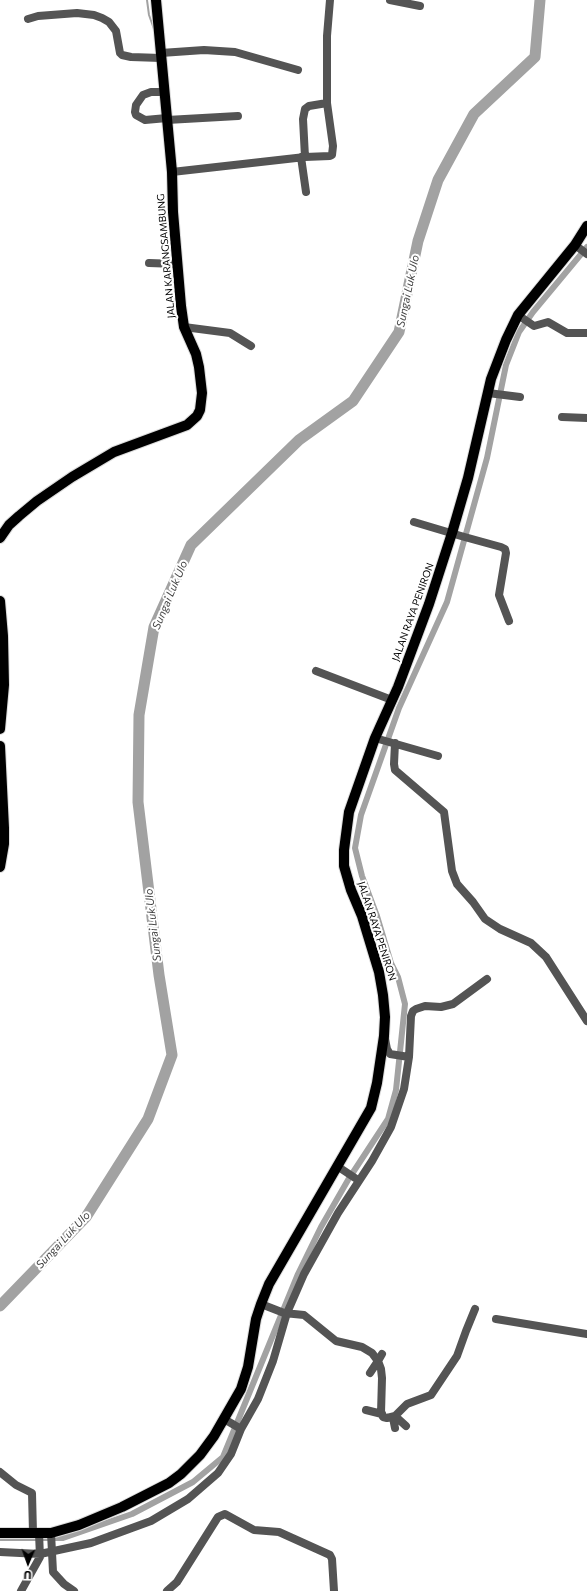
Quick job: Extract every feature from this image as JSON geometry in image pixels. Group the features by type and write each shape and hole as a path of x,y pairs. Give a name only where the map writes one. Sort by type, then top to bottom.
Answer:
{"main road":[{"name":"JALAN KARANGSAMBUNG","path":"0,538 9,525 19,516 37,501 72,477 114,452 178,429 187,425 197,416 201,401 199,367 196,354 184,327 176,264 172,172 166,119 160,92 156,0"},
{"name":"JALAN RAYA PENIRON","path":"0,1533 51,1534 78,1525 114,1510 168,1483 182,1474 200,1455 226,1420 241,1389 248,1367 256,1319 269,1284 341,1168 373,1103 384,1036 385,1017 382,988 362,916 351,890 344,861 349,812 380,739 392,700 457,535 468,478 495,394 491,380 506,340 522,317 581,249 587,226"},
{"path":"0,601 4,678 0,729"},
{"path":"0,746 4,828 0,868"}],"street":[{"path":"172,172 332,155 333,146 327,103 327,36 330,0"},
{"path":"390,0 420,6"},
{"path":"28,19 38,16 77,13 94,15 109,22 116,31 120,53 131,57 159,56 204,50 235,52 298,70"},
{"path":"160,92 143,95 136,105 136,115 145,120 238,116"},
{"path":"306,192 303,157 305,109 309,106 327,103"},
{"path":"150,263 176,264"},
{"path":"522,317 533,325 547,321 568,333 587,333"},
{"path":"184,327 230,334 251,346"},
{"path":"495,394 520,397"},
{"path":"562,417 587,418"},
{"path":"414,522 501,547 506,550 499,595 509,621"},
{"path":"316,671 392,700"},
{"path":"380,739 438,756"},
{"path":"394,742 395,770 444,812 447,842 455,882 473,902 485,919 500,929 531,943 546,957 584,1012 587,1021"},
{"path":"0,1552 53,1550 90,1544 151,1521 188,1499 218,1473 231,1454 240,1428 258,1399 273,1361 286,1313 304,1274 357,1179 391,1127 404,1089 411,1016 416,1009 425,1006 441,1007 453,1004 487,979"},
{"path":"384,1036 387,1051 392,1055 406,1057"},
{"path":"341,1168 357,1179"},
{"path":"261,1304 286,1313 304,1315 336,1341 362,1347 380,1358"},
{"path":"366,1410 382,1414 387,1418 394,1417 406,1404 431,1395 439,1386 457,1356 475,1309"},
{"path":"496,1319 587,1334"},
{"path":"370,1373 380,1358"},
{"path":"380,1358 382,1378 382,1414"},
{"path":"394,1417 406,1426"},
{"path":"394,1417 395,1428"},
{"path":"226,1420 240,1428"},
{"path":"0,1472 16,1485 32,1493 40,1551 21,1591"},
{"path":"167,1591 176,1582 218,1517 225,1514 254,1530 279,1532 330,1556 332,1559 334,1591"},
{"path":"51,1534 53,1572 64,1584 74,1591"}],"waterway":[{"path":"147,0 149,15 154,29"},
{"name":"Sungai Luk Ulo","path":"0,1306 86,1217 148,1119 172,1055 159,975 138,802 139,715 154,627 191,545 299,440 353,401 399,332 418,241 438,180 474,114 535,57 540,0"},
{"path":"0,1538 63,1538 132,1514 193,1482 223,1457 298,1274 321,1227 348,1180 388,1119 396,1090 405,1004 398,977 391,963 377,916 362,876 355,848 361,815 399,708 447,602 487,458 506,365 519,332 533,312 587,247"}]}
